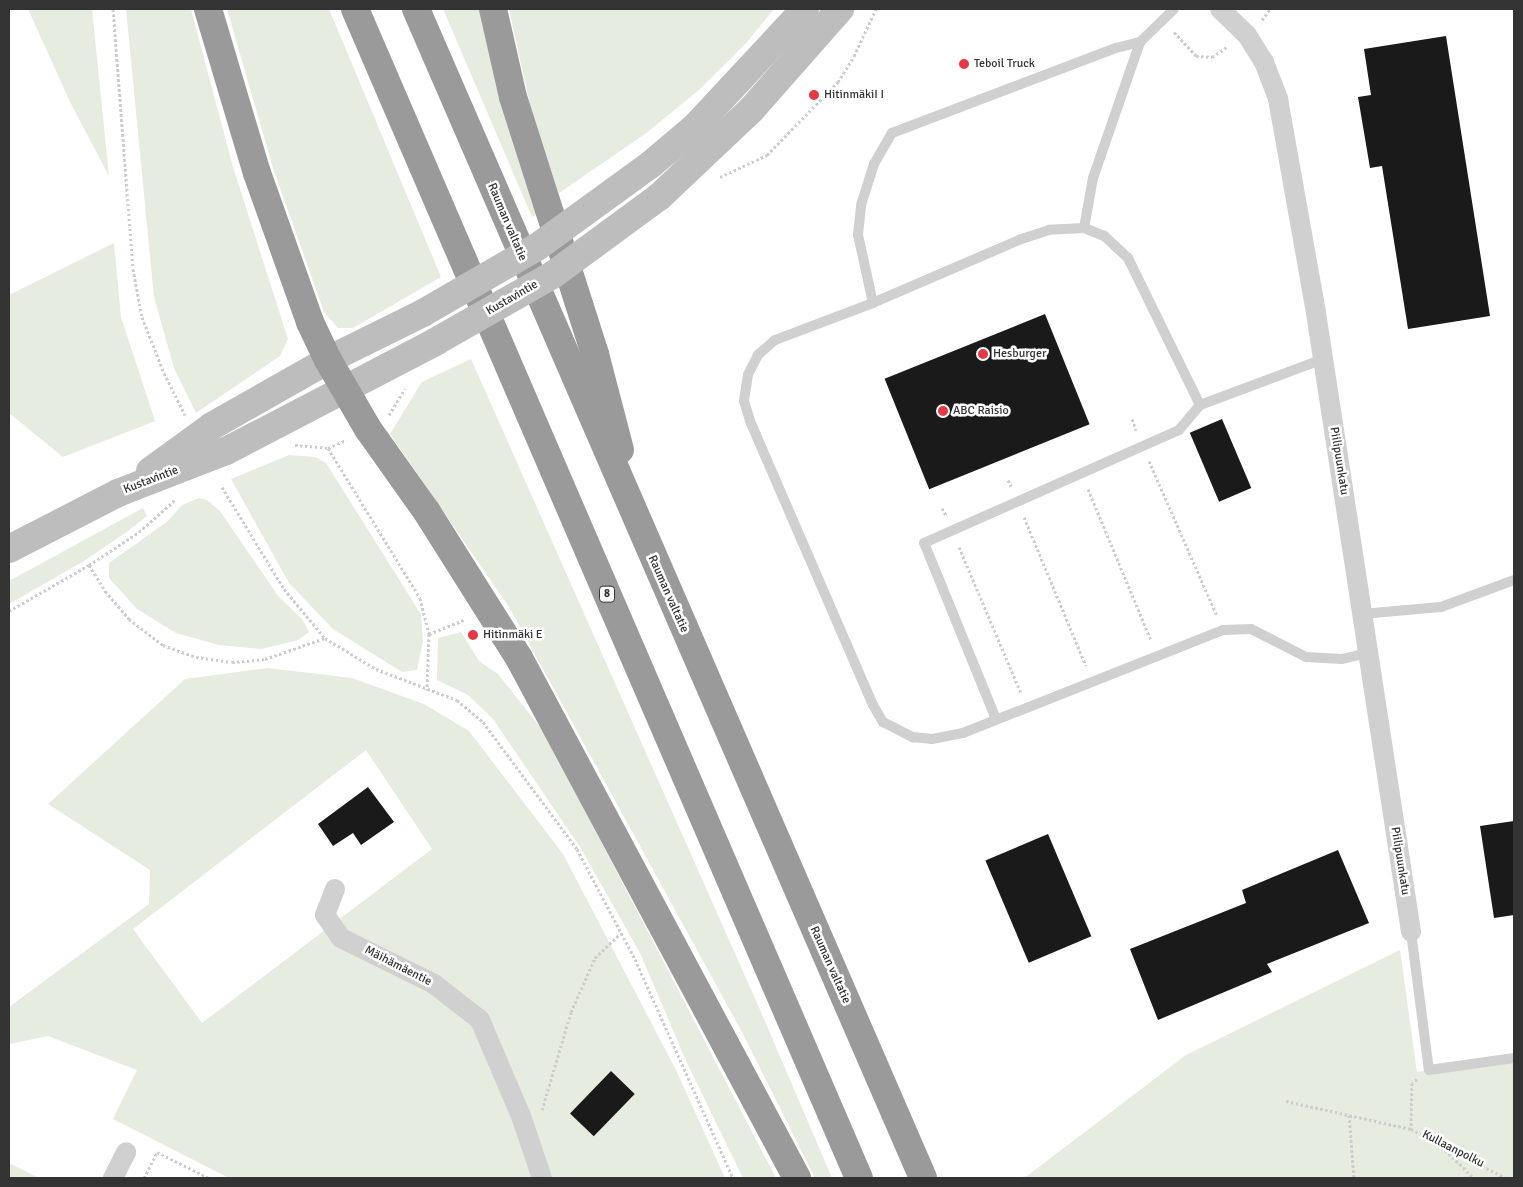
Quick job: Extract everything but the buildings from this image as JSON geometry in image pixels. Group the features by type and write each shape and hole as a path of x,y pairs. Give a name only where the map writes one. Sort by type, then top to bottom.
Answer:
{"highway":[{"path":"208,9 257,173 310,322 328,360 345,392 432,520 519,658 797,1178"},
{"name":"8","path":"355,9 859,1178"},
{"name":"Rauman valtatie","path":"416,9 641,534 922,1178"},
{"path":"493,9 513,97 595,354 641,534"}],"main road":[{"name":"Kustavintie","path":"118,493 212,426 328,360 423,313 538,247 650,165 694,128 805,9"},
{"name":"Kustavintie","path":"9,549 118,493 226,452 345,392 554,274 659,197 751,110 840,9"}],"street":[{"name":"Piilipuunkatu","path":"1220,9 1247,35 1264,62 1278,99 1323,359 1411,932"},
{"name":"Mäihämäentie","path":"335,889 325,915 341,938 434,984 480,1020 532,1148 542,1178"},
{"path":"113,1178 126,1152"}],"lane":[{"path":"1084,228 1093,178 1140,42 1162,18 1174,9"},
{"path":"873,303 858,235 860,215 874,164 892,134 1116,48 1140,42"},
{"path":"1200,405 1128,258 1104,236 1084,228 1049,230 1019,240 873,303 797,330 775,340 758,355 748,375 744,400 750,421 873,705 883,722 913,737 932,739 963,733 1157,654 1223,630 1251,630 1306,657 1342,659 1368,653"},
{"path":"996,719 924,543 1179,430 1200,405 1323,359"},
{"path":"1362,614 1441,607 1514,580"},
{"path":"1411,932 1429,1070 1514,1058"}],"path":[{"path":"112,9 134,269 142,317 164,373 186,416"},
{"path":"711,180 740,170 767,155 838,82 854,56 876,9"},
{"path":"1162,18 1196,56 1212,57 1247,35 1270,9"},
{"path":"1132,419 1223,630"},
{"path":"287,447 315,445 328,448 420,598 428,634 426,690"},
{"path":"1081,474 1157,654"},
{"path":"1008,480 1092,681"},
{"path":"222,487 284,589 326,638 376,669 426,690 457,700 483,722 577,849 621,933 733,1178"},
{"path":"9,611 89,565 139,532 180,496"},
{"path":"942,508 1027,707"},
{"path":"89,565 105,591 129,619 163,645 196,657 232,662 265,659 326,638"},
{"path":"428,634 464,620"},
{"path":"532,1148 572,1012 595,958 621,933"},
{"name":"Kullaanpolku","path":"1412,1083 1411,1129 1506,1178"},
{"path":"1286,1101 1411,1129"},
{"path":"1349,1115 1354,1178"},
{"path":"1436,1141 1474,1178"},
{"path":"144,1178 157,1152 209,1178"}],"shaded area":[{"path":"28,9 92,9 109,176 71,104"},
{"path":"126,9 191,9 233,167 288,339 280,356 196,413 174,368 154,297"},
{"path":"227,9 329,9 441,277 353,328 338,328 324,312 273,168"},
{"path":"443,9 479,9 514,145 538,214 532,217"},
{"path":"509,9 774,9 747,42 699,90 645,134 559,193 531,109"},
{"path":"114,243 121,317 155,421 63,457 9,413 9,295"},
{"path":"471,359 761,1012 832,1178 815,1178 743,1034 509,607 390,434 422,382"},
{"path":"289,455 315,457 326,463 421,615 423,641 417,670 402,672 333,629 289,583 231,479"},
{"path":"199,498 207,500 220,511 278,596 302,619 309,632 298,640 262,649 219,645 176,633 137,609 109,578 109,563 168,521 182,505"},
{"path":"143,508 147,516 128,531 84,561 9,604 9,581"},
{"path":"461,632 479,661 498,674 544,732 776,1178 743,1178 687,1063 640,953 580,847 493,719 468,695 437,680 438,638"},
{"path":"268,668 352,678 424,704 469,731 563,854 676,1070 725,1178 229,1178 113,1119 137,1070 48,1036 10,1044 9,1093 9,1007 149,904 150,870 48,804 185,679","holes":["366,750 432,849 202,1023 133,929"]},
{"path":"1400,950 1417,1072 1514,1058 1514,1178 1016,1178 1027,1176 1186,1055"},
{"path":"9,1163 39,1178 9,1178"}],"place":[{"name":"Teboil Truck","path":"964,64"},
{"name":"HitinmäkiI I","path":"814,95"},
{"name":"Hesburger","path":"983,354"},
{"name":"ABC Raisio","path":"943,411"},
{"name":"Hitinmäki E","path":"473,635"}]}
